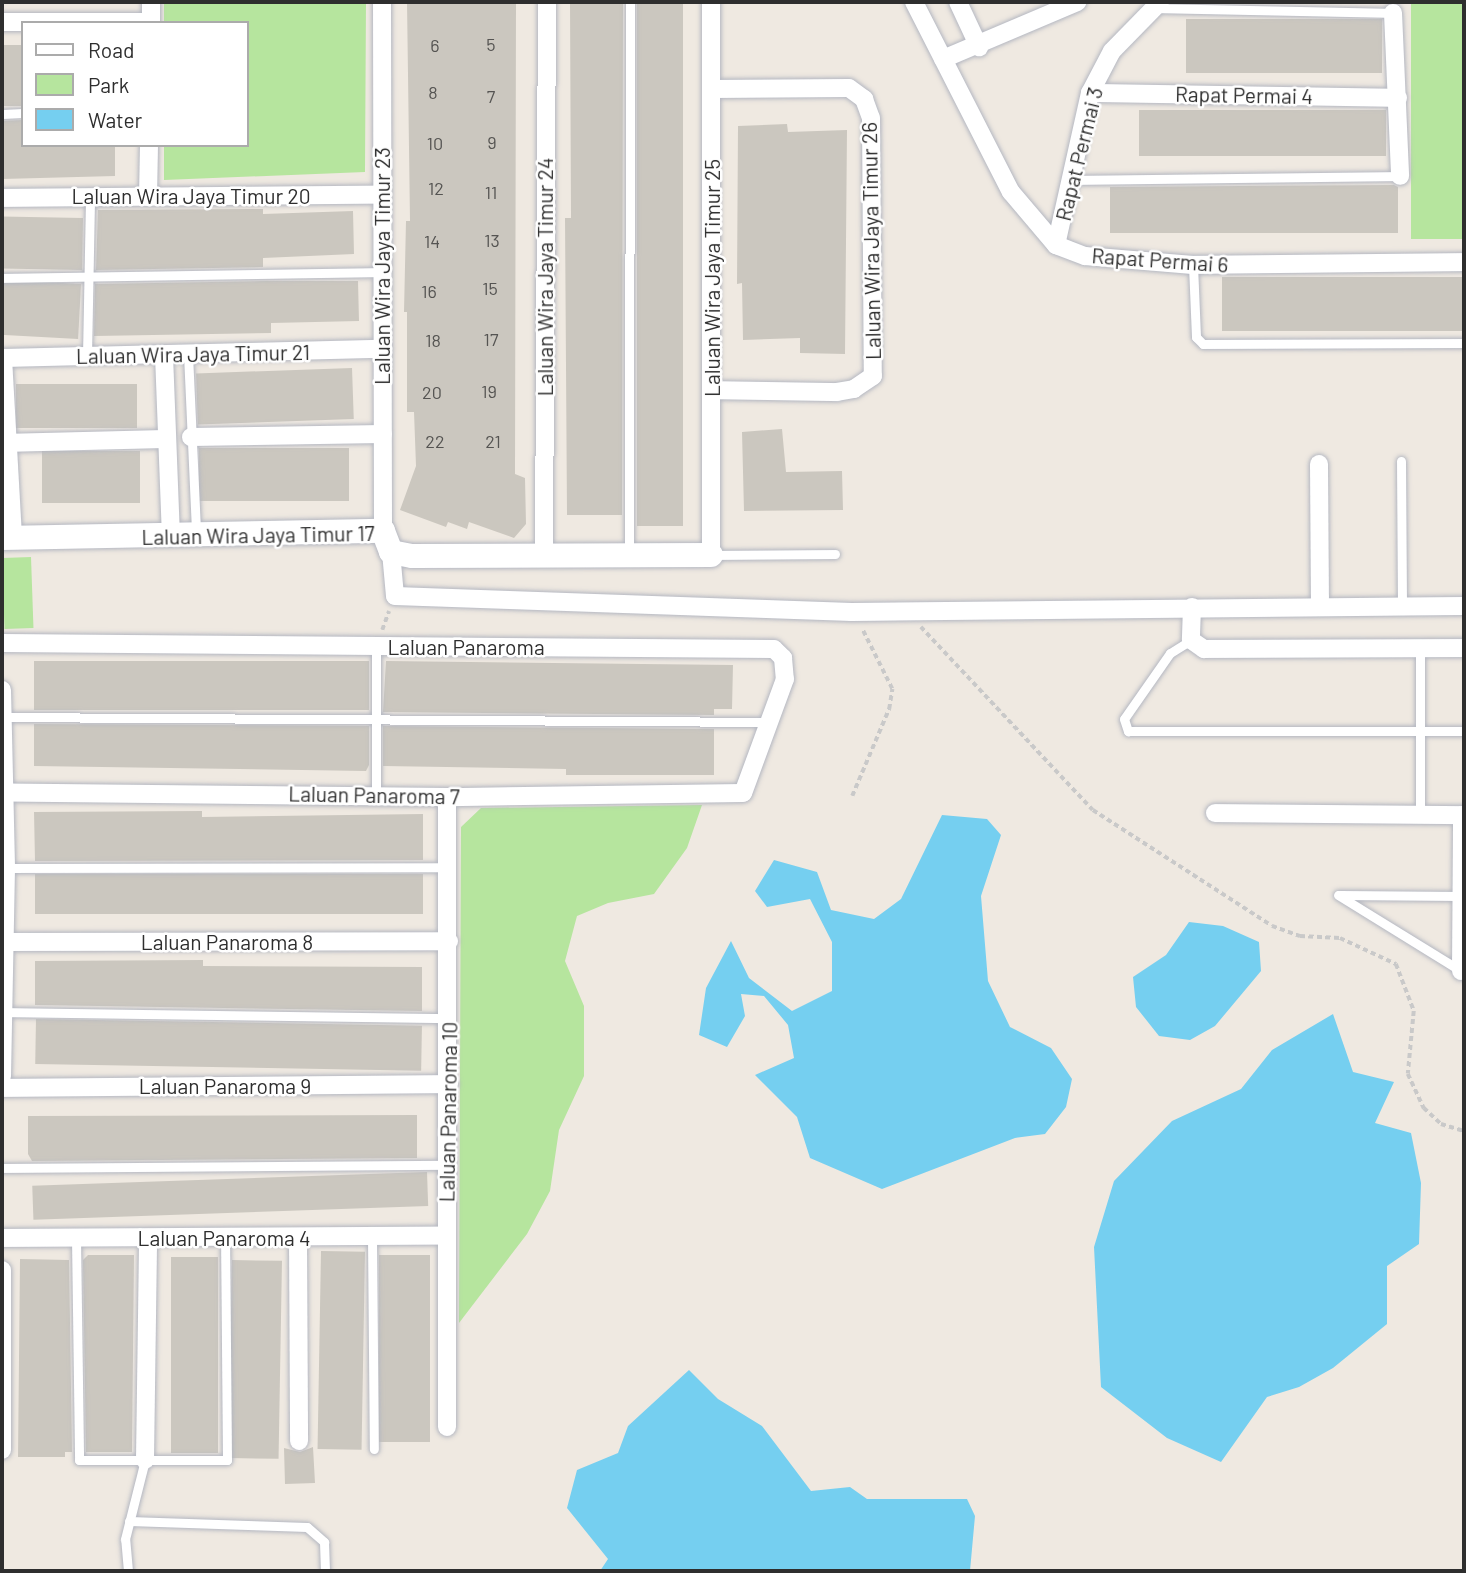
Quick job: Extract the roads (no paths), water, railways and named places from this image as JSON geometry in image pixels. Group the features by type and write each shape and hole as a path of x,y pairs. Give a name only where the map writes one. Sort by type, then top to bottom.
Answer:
{"street":[{"path":"151,2 151,21"},
{"name":"Laluan Wira Jaya Timur 23","path":"382,2 383,434 387,541 395,596 852,612 1192,607"},
{"name":"Laluan Wira Jaya Timur 24","path":"544,553 547,2"},
{"name":"Laluan Wira Jaya Timur 25","path":"711,2 711,555"},
{"path":"914,2 1011,192 1056,245"},
{"path":"958,2 979,47"},
{"path":"943,59 979,47 1077,2"},
{"name":"Rapat Permai 3","path":"1056,245 1090,93 1112,51 1157,5"},
{"path":"1393,13 1400,176"},
{"path":"2,22 21,22"},
{"name":"Laluan Wira Jaya Timur 26","path":"711,89 849,88 864,99 871,118 872,159 873,376 854,389 836,393 713,390"},
{"name":"Rapat Permai 4","path":"1090,93 1398,98"},
{"path":"148,197 149,147"},
{"name":"Laluan Wira Jaya Timur 20","path":"2,198 381,195"},
{"name":"Rapat Permai 6","path":"1056,245 1085,256 1193,265 1464,262"},
{"name":"Laluan Wira Jaya Timur 21","path":"2,358 383,349"},
{"path":"164,355 165,439 171,535"},
{"path":"2,358 8,538"},
{"path":"191,437 383,434"},
{"path":"5,443 165,439"},
{"path":"1319,464 1320,606"},
{"name":"Laluan Wira Jaya Timur 17","path":"8,538 197,534 387,541 544,553 711,555"},
{"path":"1464,606 1192,607 1191,640 1204,649 1464,649"},
{"name":"Laluan Panaroma","path":"2,643 774,649 783,658 786,679 743,793"},
{"path":"2,690 6,792 2,1076"},
{"name":"Laluan Panaroma 7","path":"6,792 447,797 743,793"},
{"name":"Laluan Panaroma 10","path":"447,797 447,1427"},
{"path":"1215,813 1463,815 1461,971"},
{"name":"Laluan Panaroma 8","path":"5,942 449,942"},
{"name":"Laluan Panaroma 9","path":"2,1088 449,1084"},
{"name":"Laluan Panaroma 4","path":"2,1238 447,1236"},
{"path":"298,1237 299,1441"},
{"path":"145,1460 148,1238"},
{"path":"2,1270 2,1450"}],"lane":[{"path":"629,555 630,2"},
{"path":"1157,5 1393,13"},
{"path":"2,114 21,113"},
{"path":"1072,180 1400,176"},
{"path":"87,357 90,197"},
{"path":"1193,265 1196,337 1203,344 1464,343"},
{"path":"2,278 382,272"},
{"path":"188,354 197,534"},
{"path":"1401,461 1402,606"},
{"path":"711,555 835,554"},
{"path":"1191,640 1170,653 1139,697 1124,719 1128,730 1464,731"},
{"path":"376,647 376,796"},
{"path":"1419,649 1419,815"},
{"path":"2,717 770,722"},
{"path":"6,867 447,867"},
{"path":"1461,896 1338,895 1461,971"},
{"path":"3,1012 449,1018"},
{"path":"2,1168 447,1166"},
{"path":"76,1238 79,1460 228,1460 225,1236"},
{"path":"372,1237 374,1449"},
{"path":"128,1571 129,1521 145,1460"},
{"path":"129,1521 307,1527 324,1542 325,1571"}],"water":[{"path":"942,815 987,819 1001,835 981,896 988,981 1010,1027 1051,1048 1072,1079 1066,1107 1045,1134 1015,1138 882,1189 810,1158 797,1117 755,1075 794,1058 788,1025 764,996 741,994 745,1016 727,1047 699,1035 706,988 731,941 749,978 792,1011 832,991 832,942 810,899 767,907 755,891 774,860 817,872 831,910 874,919 901,899"},
{"path":"1189,922 1223,926 1259,942 1261,971 1215,1026 1190,1040 1159,1036 1136,1007 1133,977 1166,955"},
{"path":"1333,1014 1353,1072 1394,1082 1375,1123 1411,1133 1421,1183 1419,1244 1387,1266 1387,1324 1333,1368 1299,1387 1267,1397 1221,1462 1167,1438 1101,1387 1094,1247 1114,1181 1172,1121 1241,1089 1272,1050"},
{"path":"689,1370 718,1399 762,1426 811,1491 850,1487 867,1499 967,1499 975,1516 970,1571 600,1571 608,1559 567,1508 577,1470 618,1453 628,1426"}]}
